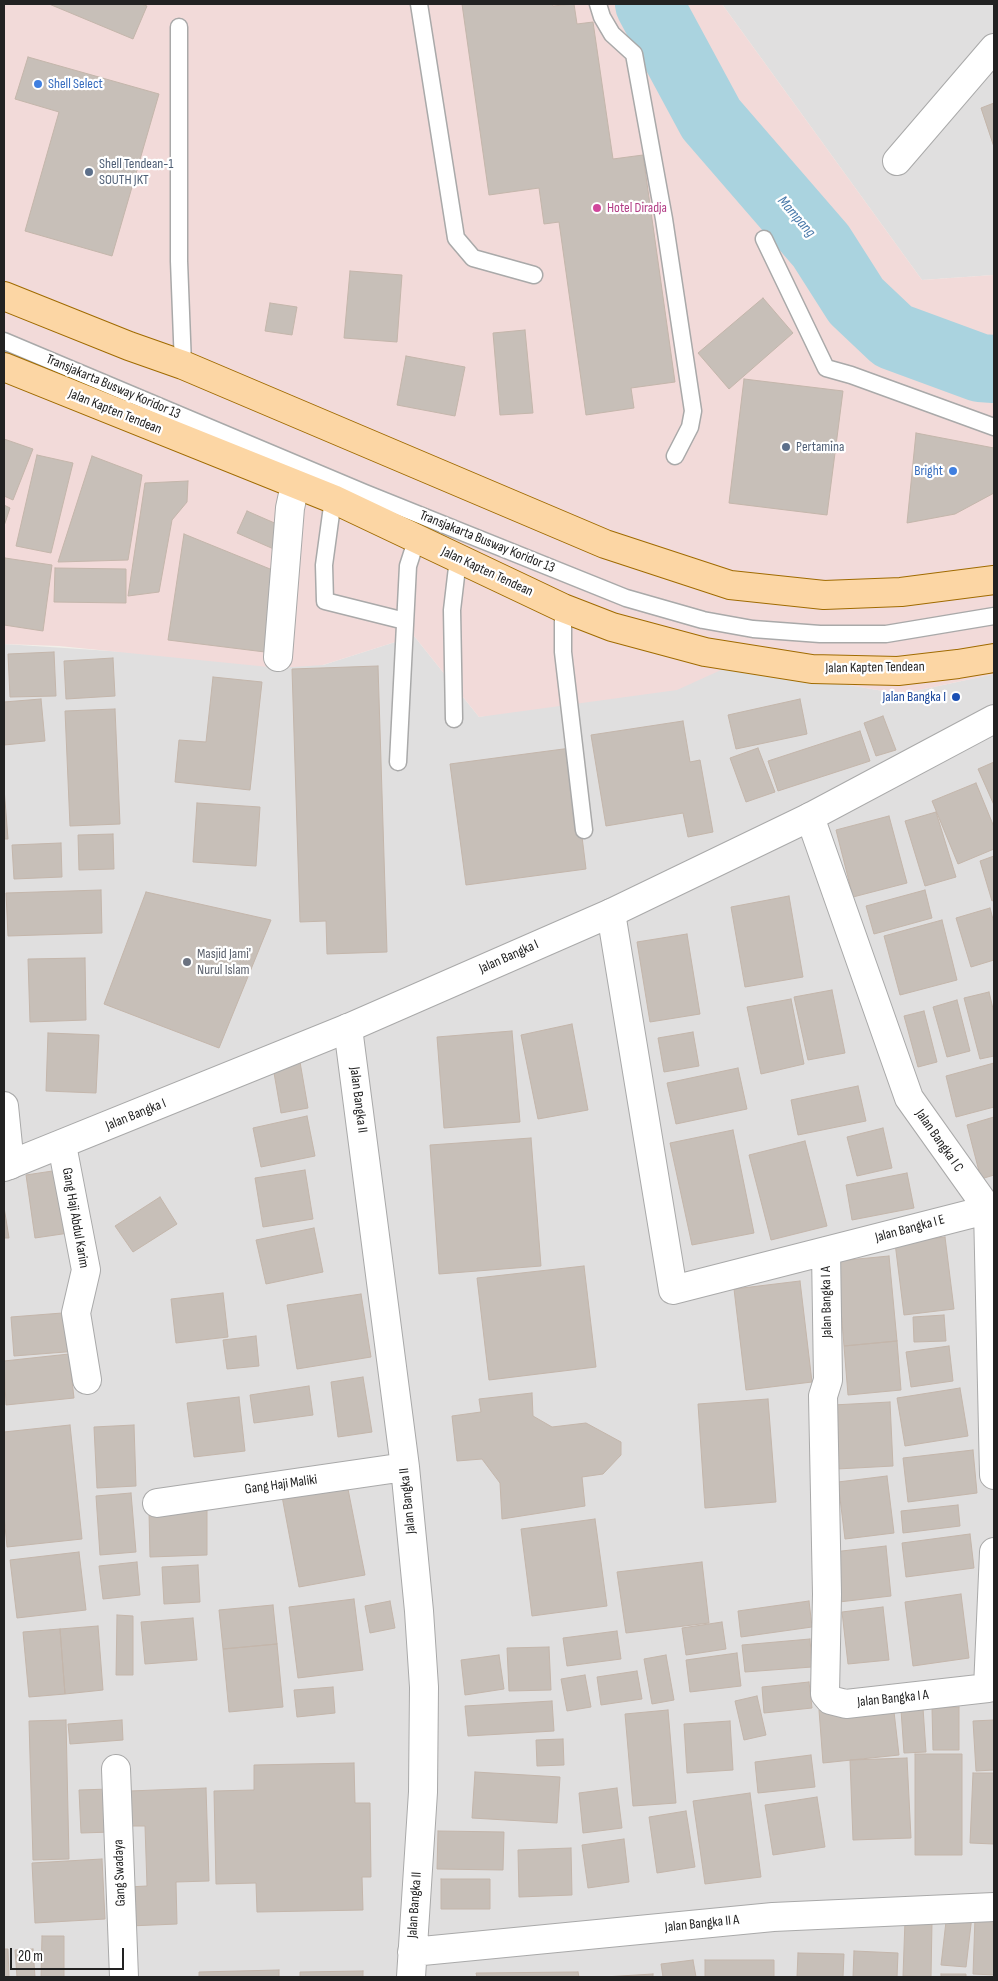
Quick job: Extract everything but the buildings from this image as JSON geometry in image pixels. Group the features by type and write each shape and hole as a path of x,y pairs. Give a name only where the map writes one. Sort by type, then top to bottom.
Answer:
{"main road":[{"path":"4,296 129,346 183,365 605,544 730,585 824,595 901,592 994,580"},
{"name":"Jalan Kapten Tendean","path":"4,367 333,499 562,608 612,627 705,652 812,668 898,671 994,658"}],"street":[{"path":"898,161 994,48"},
{"path":"278,657 290,508 295,485"},
{"name":"Jalan Bangka I","path":"4,1106 7,1166 348,1028 611,913 810,817 994,719"},
{"name":"Jalan Bangka I C","path":"810,817 909,1098 991,1208"},
{"name":"Jalan Bangka I A","path":"611,913 673,1290 826,1251 828,1380 823,1396 827,1594 823,1688 825,1694 830,1700 846,1704 991,1687"},
{"name":"Jalan Bangka II","path":"348,1028 405,1467 420,1612 424,1687 423,1792 411,1965"},
{"name":"Gang Haji Abdul Karim","path":"62,1145 86,1270 76,1313 87,1380"},
{"path":"991,1208 994,1476"},
{"name":"Jalan Bangka I E","path":"826,1251 991,1208"},
{"name":"Gang Haji Maliki","path":"157,1502 405,1467"},
{"path":"991,1687 994,1552"},
{"name":"Gang Swadaya","path":"116,1769 124,1977"},
{"name":"Jalan Bangka II A","path":"411,1965 773,1917 994,1906"}],"lane":[{"path":"419,4 456,238 473,258 534,275"},
{"path":"598,4 602,17 612,34 634,54 664,219 693,411 690,427 675,456"},
{"path":"180,26 180,288 183,365"},
{"path":"764,239 826,368 851,375 994,427"},
{"name":"Transjakarta Busway Koridor 13","path":"4,341 365,493 617,595 703,620 753,629 820,634 886,634 994,616"},
{"path":"333,499 324,565 325,601 405,622"},
{"path":"398,762 408,566 417,538"},
{"path":"454,719 452,610 458,559"},
{"path":"562,608 565,670 584,830"}],"shaded area":[{"path":"4,4 722,4 922,280 994,275 994,674 901,694 732,665 677,690 479,717 414,636 323,665 279,668 59,646 4,644"},
{"path":"722,4 994,4 994,275 922,280"},
{"path":"414,636 479,717 732,665 901,694 994,674 994,1977 4,1977 4,644 323,665"}],"waterway":[{"name":"Mampang","path":"649,4 711,119 821,246 856,301 893,336 980,368 994,369"}],"place":[{"name":"Shell Select","path":"38,84"},
{"name":"Shell Tendean-1 SOUTH JKT","path":"89,172"},
{"name":"Hotel Diradja","path":"597,208"},
{"name":"Pertamina","path":"786,447"},
{"name":"Bright","path":"953,471"},
{"name":"Jalan Bangka I","path":"956,697"},
{"name":"Masjid Jami' Nurul Islam","path":"187,962"}]}
